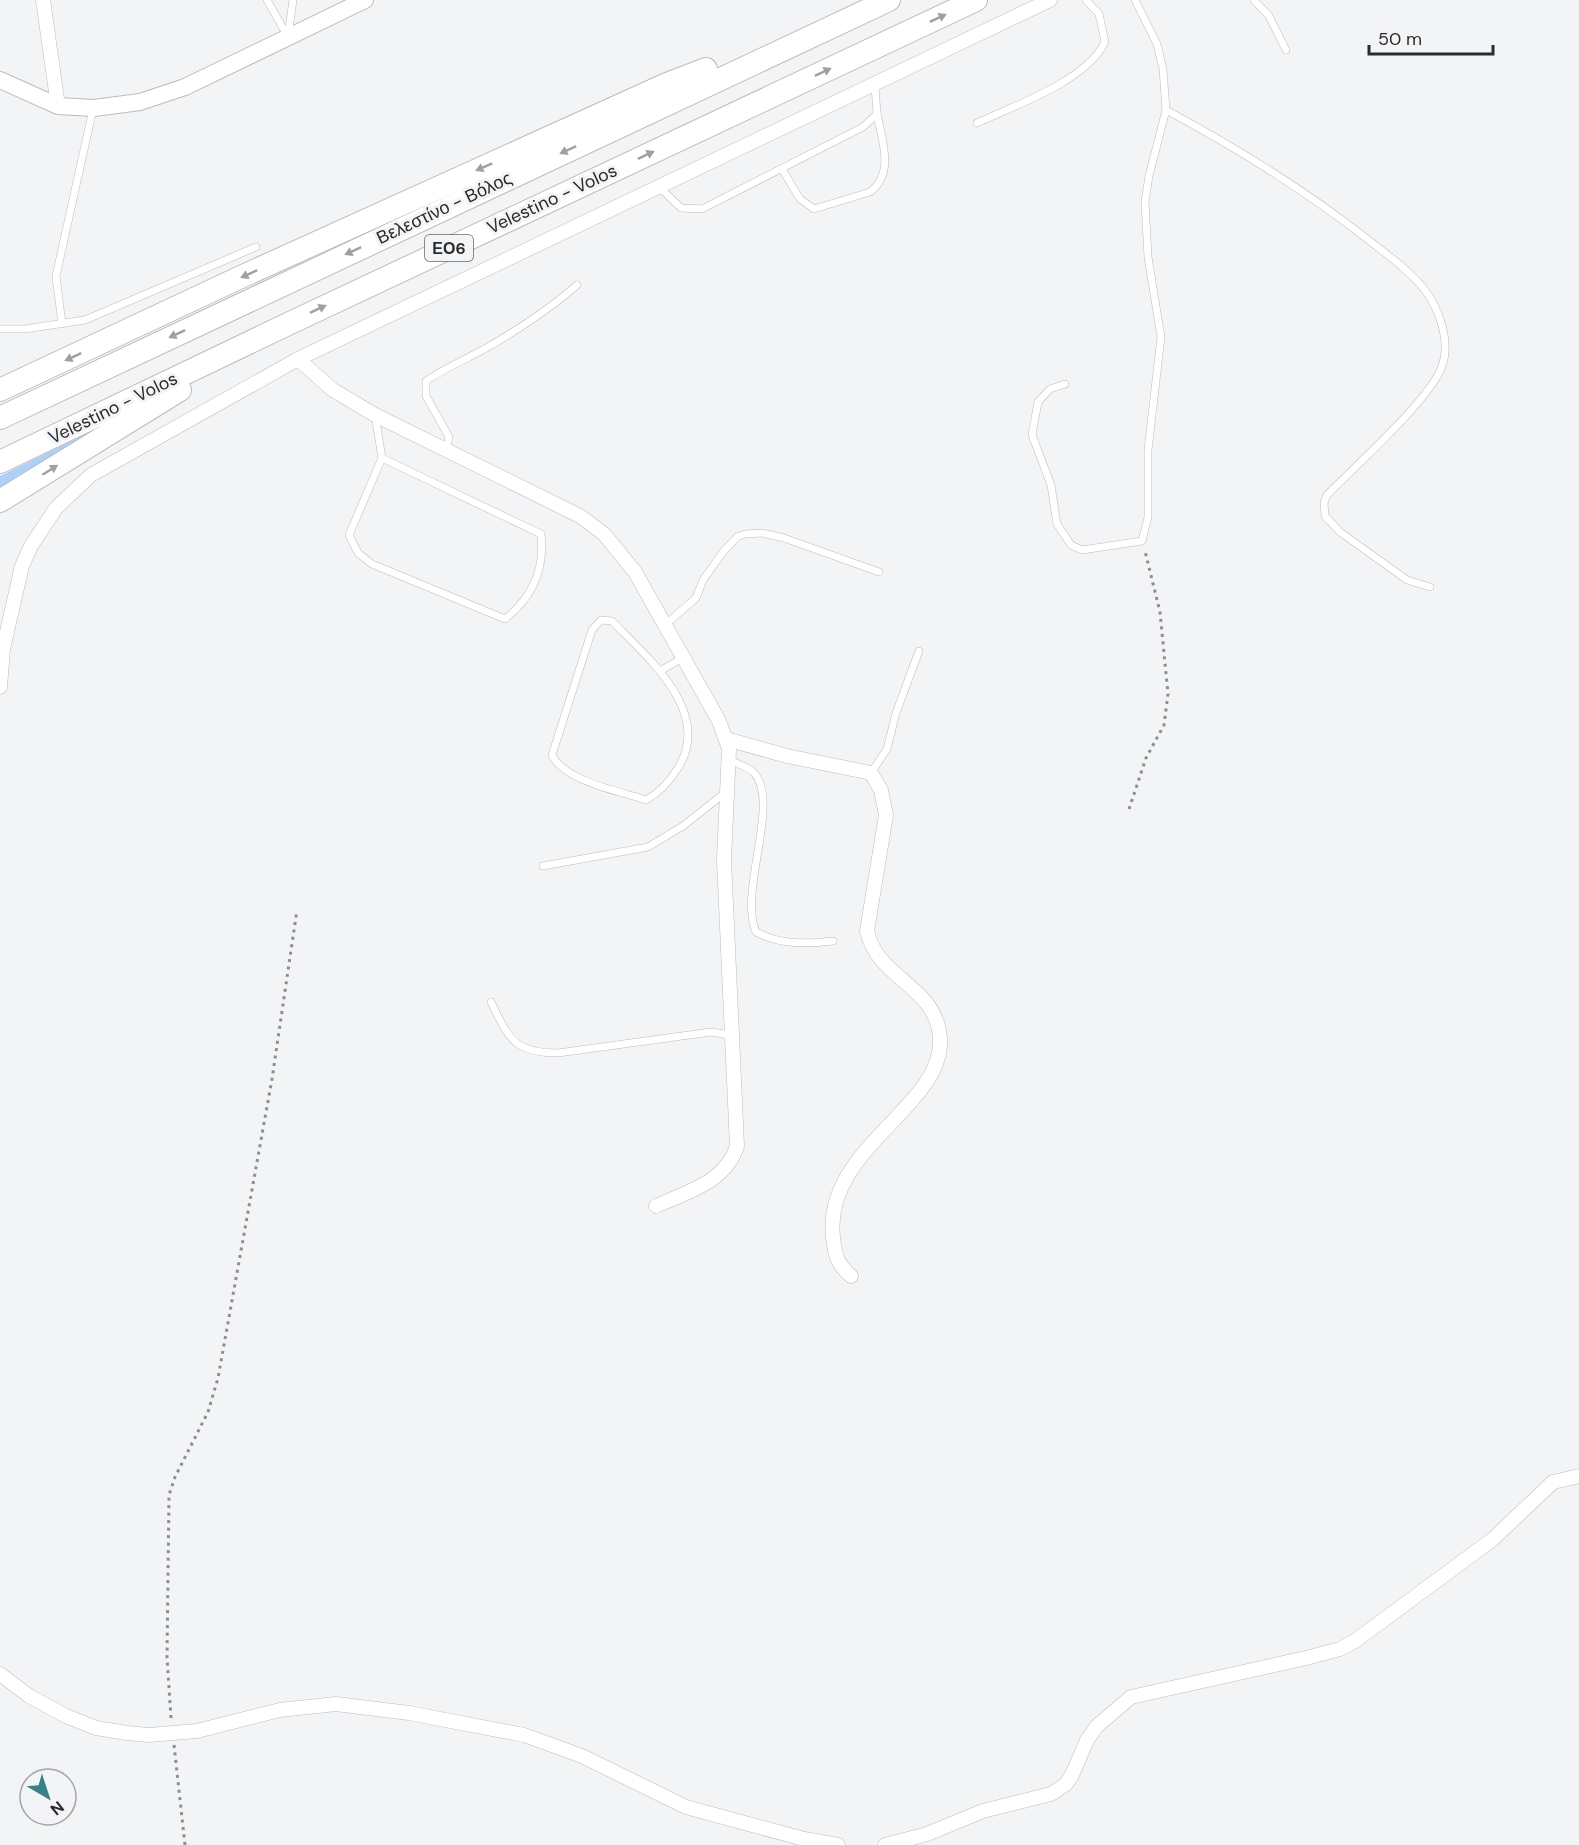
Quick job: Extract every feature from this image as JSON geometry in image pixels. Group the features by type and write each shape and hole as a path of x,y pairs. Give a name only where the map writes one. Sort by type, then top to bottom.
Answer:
{"highway":[{"name":"Βελεστίνο - Βόλος","path":"0,418 829,26 889,0"},
{"name":"Velestino - Volos","path":"0,462 976,0"},
{"path":"0,390 243,276 667,84 829,26"},
{"path":"0,501 288,324"}],"street":[{"path":"43,0 58,106"},
{"path":"0,80 58,106 94,108 140,102 185,87 365,0"},
{"path":"0,687 3,649 22,566 31,546 56,508 91,475 298,359 875,86 1050,0"},
{"path":"298,359 333,390 375,415 580,516 604,534 635,572 684,657 726,739 730,760 726,792 724,860 731,1038 738,1135 734,1154 725,1170 713,1179 656,1206"},
{"path":"726,739 787,756 871,773 881,790 886,815 867,931 870,946 879,959 931,1007 938,1020 940,1043 937,1064 859,1160 836,1194 832,1208 835,1258 851,1276"},
{"path":"885,1845 927,1834 983,1811 1051,1794 1066,1784 1087,1740 1097,1726 1131,1697 1340,1649 1355,1641 1493,1539 1525,1506 1553,1482 1579,1476"},
{"path":"0,1674 29,1696 96,1728 149,1735 197,1731 280,1710 320,1705 351,1705 409,1713 524,1735 550,1743 687,1807 804,1839 838,1845"}],"lane":[{"path":"267,0 288,37"},
{"path":"288,37 292,0"},
{"path":"977,123 1040,93 1090,63 1105,42 1099,14 1086,0"},
{"path":"1065,384 1050,390 1038,402 1032,435 1051,485 1058,524 1071,545 1082,550 1142,541 1148,517 1148,450 1161,338 1148,257 1145,202 1149,176 1166,110 1163,69 1157,44 1135,0"},
{"path":"1254,0 1269,16 1286,50"},
{"path":"782,169 800,199 814,209 870,192 877,186 884,173 875,86"},
{"path":"62,324 57,296 57,267 94,108"},
{"path":"1166,110 1259,162 1358,232 1409,272 1425,290 1440,316 1445,345 1443,366 1427,392 1327,495 1324,502 1325,516 1340,532 1407,580 1430,587"},
{"path":"660,188 681,208 702,209 840,141 877,114"},
{"path":"0,329 62,324 109,312 256,247"},
{"path":"446,451 449,437 426,396 426,381 510,333 558,302 577,285"},
{"path":"375,415 382,458 349,535 358,553 372,564 505,619 515,611 525,601 537,577 542,556 541,534 382,458"},
{"path":"665,625 696,598 703,580 723,552 737,537 745,534 762,533 784,538 879,572"},
{"path":"612,621 660,670 684,711 689,737 684,758 672,777 655,795 646,800 571,775 559,766 552,755 592,630 597,622 612,621"},
{"path":"871,773 887,749 896,713 919,651"},
{"path":"660,670 684,657"},
{"path":"730,760 753,772 761,786 763,812 752,894 752,918 756,932 776,940 809,944 833,941"},
{"path":"543,866 648,847 683,826 726,792"},
{"path":"491,1002 513,1042 533,1052 558,1053 711,1032 724,1034 731,1038"}],"path":[{"path":"1129,809 1146,758 1164,725 1168,694 1160,612 1142,541"},
{"path":"185,1845 172,1732 167,1657 169,1495 175,1477 194,1444 208,1412 218,1378 272,1079 297,910"}],"shaded area":[{"path":"97,428 98,430 0,492 0,476"}]}
